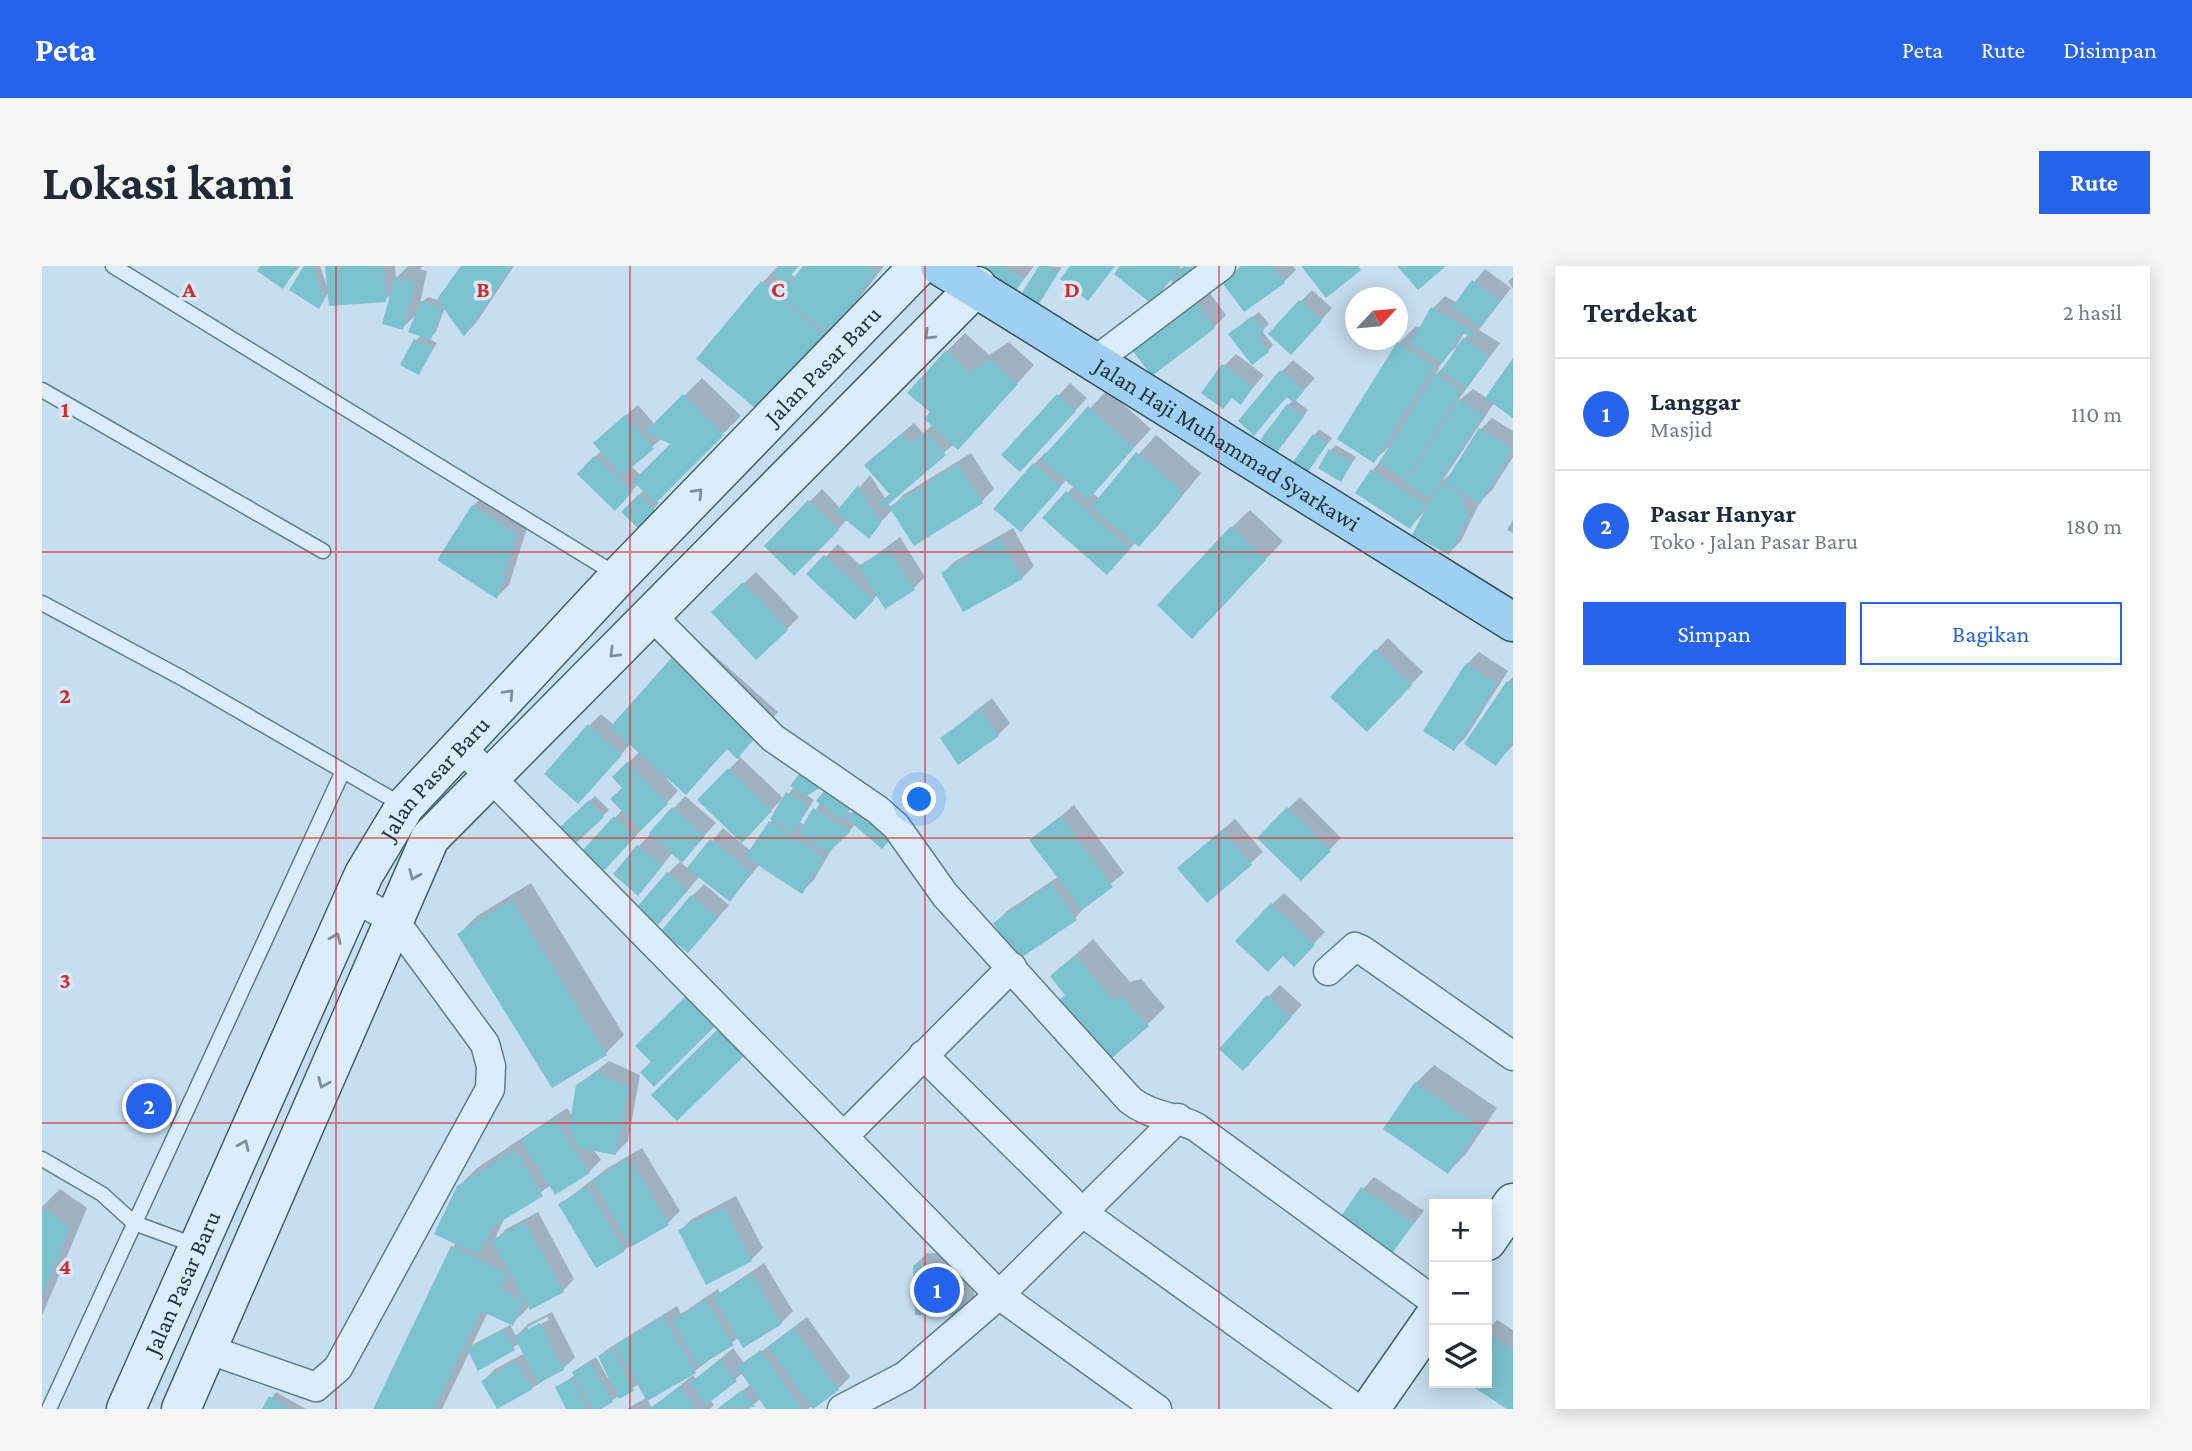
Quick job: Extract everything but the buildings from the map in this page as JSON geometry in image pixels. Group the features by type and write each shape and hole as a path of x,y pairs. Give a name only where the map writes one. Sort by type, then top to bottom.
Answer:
{"main road":[{"name":"Jalan Haji Muhammad Syarkawi","path":"940,266 977,286 1513,622"}],"street":[{"name":"Jalan Pasar Baru","path":"126,1409 354,898 421,819 460,746 619,576 919,266"},
{"path":"1095,361 1221,266"},
{"name":"Jalan Pasar Baru","path":"421,819 491,776 977,286"},
{"path":"664,529 704,562"},
{"path":"651,615 773,738 878,810 896,826 945,895 1130,1100 1144,1111 1178,1118 1196,1128 1429,1297"},
{"path":"460,746 999,1294 1157,1409"},
{"name":"Jalan Pasar Baru","path":"181,1409 429,838 421,819"},
{"path":"207,1349 316,1387 338,1368 490,1088 491,1066 485,1044 394,920 354,898"},
{"path":"1328,971 1355,947 1362,950 1513,1056"},
{"path":"844,1136 1012,967"},
{"path":"923,1055 1083,1213 1357,1409"},
{"path":"842,1409 905,1376 999,1294 1178,1118"},
{"path":"228,1181 271,1202"},
{"path":"1492,1234 1513,1203"},
{"path":"1370,1409 1429,1324"}],"lane":[{"path":"113,266 619,576"},
{"path":"42,390 323,551"},
{"path":"42,604 182,677 421,819"},
{"path":"49,1409 343,771"},
{"path":"42,1159 102,1194 134,1223 198,1247"}],"place":[{"name":"Pasar Hanyar","path":"149,1106"},
{"name":"Langgar","path":"937,1290"}]}
